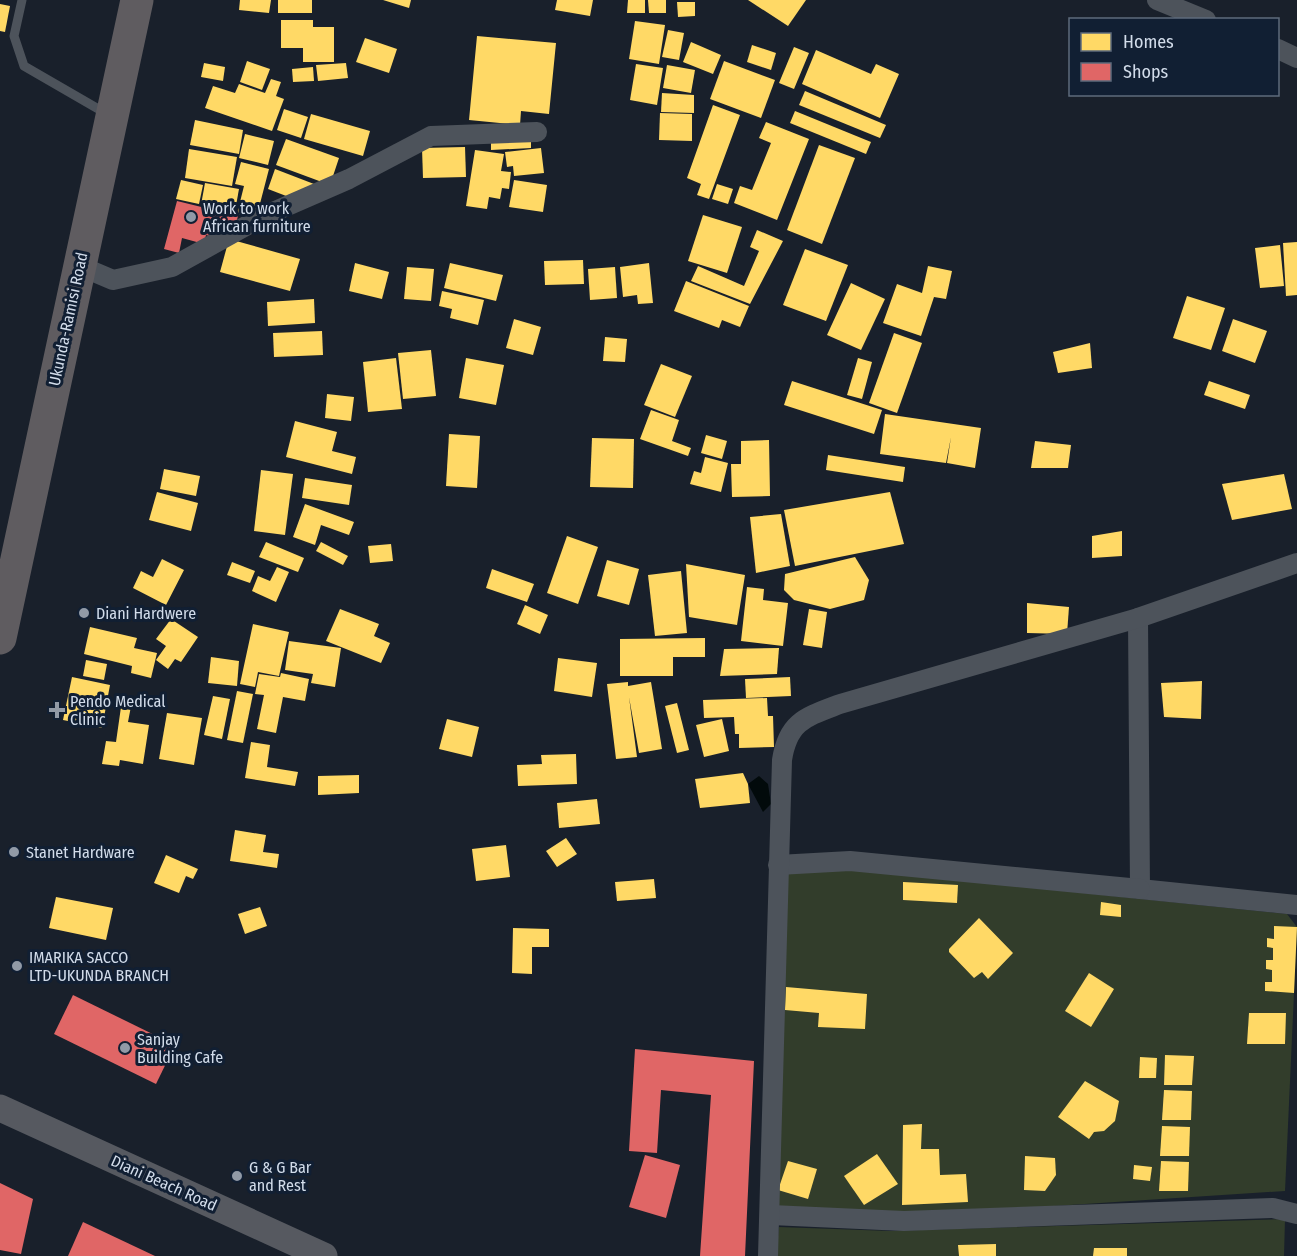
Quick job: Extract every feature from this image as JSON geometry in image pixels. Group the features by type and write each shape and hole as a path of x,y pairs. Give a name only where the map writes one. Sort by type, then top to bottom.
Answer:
{"highway":[{"name":"Ukunda-Ramisi Road","path":"0,638 137,0"}],"main road":[{"name":"Diani Beach Road","path":"1,1109 324,1256"}],"street":[{"path":"1157,0 1201,18"},
{"path":"1279,49 1297,58"},
{"path":"80,266 113,280 172,267 264,216 349,179 431,136 537,132"},
{"path":"768,1256 771,1215 778,865 784,747 790,732 806,717 840,704 1138,618 1297,563"},
{"path":"1138,618 1140,889"},
{"path":"778,865 850,861 1297,905"},
{"path":"771,1215 904,1221 1273,1208 1297,1214"}],"lane":[{"path":"22,0 14,36 24,66 112,117"}],"green space":[{"path":"850,869 1287,914 1297,927 1285,1191 1009,1209 903,1212 777,1206 788,872"},
{"path":"1285,1219 1284,1256 776,1256 779,1227 890,1231"}],"shaded area":[{"path":"759,776 768,784 771,804 763,812 748,784"}],"building: Homes":[{"path":"240,0 271,0 269,13 239,10"},
{"path":"278,0 312,0 312,13 278,13"},
{"path":"383,0 411,0 409,8"},
{"path":"557,0 593,0 590,16 555,10"},
{"path":"628,0 645,0 645,13 627,13"},
{"path":"648,0 666,0 666,13 649,13"},
{"path":"748,0 806,0 788,26"},
{"path":"677,2 695,2 695,16 678,17"},
{"path":"0,4 10,6 5,32 0,31"},
{"path":"281,20 313,20 313,27 334,27 334,62 303,62 303,48 281,48"},
{"path":"635,21 665,25 659,64 629,59"},
{"path":"668,30 684,33 679,60 662,57"},
{"path":"477,36 556,43 549,114 521,111 520,125 469,120"},
{"path":"365,38 397,49 389,73 356,62"},
{"path":"691,42 721,55 713,74 683,62"},
{"path":"752,45 776,53 771,70 747,62"},
{"path":"794,47 809,53 794,89 779,83"},
{"path":"816,50 871,74 876,64 899,74 880,118 802,84"},
{"path":"247,61 270,69 262,90 240,82"},
{"path":"724,61 775,80 761,118 710,99"},
{"path":"204,63 225,67 223,81 201,77"},
{"path":"346,63 348,78 318,81 316,65"},
{"path":"636,64 663,68 657,105 630,100"},
{"path":"667,65 695,70 691,93 663,88"},
{"path":"313,67 314,81 293,82 292,69"},
{"path":"271,79 281,82 276,96 284,99 272,131 205,108 213,86 235,93 239,84 265,93"},
{"path":"805,91 886,125 880,138 799,105"},
{"path":"662,93 694,95 694,113 661,112"},
{"path":"713,105 740,115 709,199 697,195 701,184 687,178"},
{"path":"284,109 308,117 301,138 277,130"},
{"path":"795,111 871,142 866,154 790,123"},
{"path":"660,113 692,114 692,141 659,140"},
{"path":"311,114 370,131 363,156 304,139"},
{"path":"195,120 243,130 239,154 190,145"},
{"path":"766,122 809,139 777,220 734,203 740,186 752,190 771,143 759,138"},
{"path":"245,134 274,141 268,165 239,158"},
{"path":"531,138 531,148 491,150 491,139"},
{"path":"286,139 339,158 330,185 276,165"},
{"path":"819,145 855,158 822,244 787,230"},
{"path":"465,147 466,177 423,178 422,148"},
{"path":"541,148 544,173 514,176 513,166 507,167 505,152"},
{"path":"189,149 237,157 232,186 185,178"},
{"path":"475,150 504,154 501,171 511,172 509,189 502,188 500,199 489,197 487,209 466,206"},
{"path":"241,162 269,169 256,219 237,214 244,186 235,184"},
{"path":"275,169 314,184 294,199 268,189"},
{"path":"181,180 203,185 199,204 176,199"},
{"path":"514,180 547,185 543,212 509,207"},
{"path":"205,183 239,189 235,211 201,205"},
{"path":"717,184 733,189 728,204 712,199"},
{"path":"703,215 742,227 727,273 688,261"},
{"path":"757,230 783,241 750,304 691,281 698,266 744,286 759,251 750,247"},
{"path":"229,239 300,259 290,291 220,272"},
{"path":"1297,242 1297,295 1286,296 1283,243"},
{"path":"1280,245 1284,286 1260,288 1255,248"},
{"path":"805,249 848,265 826,321 783,305"},
{"path":"583,260 584,284 545,285 544,261"},
{"path":"355,263 389,272 382,299 349,291"},
{"path":"450,263 503,275 496,301 444,288"},
{"path":"649,263 653,303 638,304 637,295 623,297 620,267"},
{"path":"928,266 952,271 946,299 934,297 921,336 883,323 897,284 922,293"},
{"path":"407,267 434,269 431,301 404,299"},
{"path":"615,267 617,298 590,300 588,269"},
{"path":"686,281 749,306 740,327 722,320 719,328 674,311"},
{"path":"851,283 885,299 861,350 827,335"},
{"path":"442,291 484,300 478,325 450,318 452,309 439,306"},
{"path":"1187,296 1225,308 1211,350 1173,338"},
{"path":"314,299 315,323 268,326 267,302"},
{"path":"514,319 541,327 533,355 506,348"},
{"path":"1233,319 1267,331 1255,363 1222,351"},
{"path":"322,331 323,355 274,357 273,333"},
{"path":"894,333 922,343 897,413 869,403"},
{"path":"605,337 627,339 625,362 603,361"},
{"path":"1090,343 1092,368 1058,373 1053,352"},
{"path":"431,350 436,396 403,399 398,353"},
{"path":"396,358 402,409 368,412 363,362"},
{"path":"466,358 504,365 496,405 459,398"},
{"path":"858,358 872,362 862,399 847,395"},
{"path":"661,364 692,376 675,417 644,405"},
{"path":"792,381 882,410 874,434 784,405"},
{"path":"1209,381 1250,395 1245,409 1204,395"},
{"path":"327,394 354,397 351,421 325,418"},
{"path":"651,410 679,420 672,441 691,448 688,456 640,439"},
{"path":"885,414 981,428 975,468 947,463 951,437 946,463 880,454"},
{"path":"295,421 337,432 332,451 356,457 352,474 286,457"},
{"path":"449,434 480,436 477,488 446,486"},
{"path":"706,435 727,441 722,459 701,453"},
{"path":"592,438 634,439 633,488 590,487"},
{"path":"769,440 770,496 732,497 731,464 741,464 741,441"},
{"path":"1035,441 1071,445 1068,468 1031,468"},
{"path":"828,455 905,467 903,482 826,470"},
{"path":"705,457 728,463 721,492 690,484 694,471 701,473"},
{"path":"164,469 200,476 196,496 160,489"},
{"path":"261,470 293,474 285,535 254,531"},
{"path":"1284,474 1292,509 1232,520 1222,484"},
{"path":"305,478 352,485 349,505 302,498"},
{"path":"157,492 198,503 191,531 149,520"},
{"path":"890,492 904,544 795,566 784,510"},
{"path":"305,504 354,522 349,535 321,525 315,545 293,537"},
{"path":"781,514 790,566 756,573 750,517"},
{"path":"1122,531 1122,556 1092,558 1092,536"},
{"path":"567,536 598,547 578,604 547,593"},
{"path":"266,542 304,558 298,572 259,557"},
{"path":"321,542 348,556 343,565 316,551"},
{"path":"391,544 393,561 370,563 368,546"},
{"path":"855,557 869,580 864,600 830,609 794,600 784,590 785,574"},
{"path":"162,559 184,570 166,605 133,588 141,571 153,577"},
{"path":"607,560 639,569 629,605 597,596"},
{"path":"232,562 255,571 250,583 227,575"},
{"path":"686,564 745,575 737,625 689,617"},
{"path":"277,567 289,572 276,602 252,591 258,576 270,581"},
{"path":"492,569 534,584 527,602 486,588"},
{"path":"681,571 687,633 655,636 648,575"},
{"path":"747,587 764,589 763,600 788,603 783,646 741,641"},
{"path":"1027,603 1069,607 1067,634 1027,633"},
{"path":"525,605 548,615 540,634 517,624"},
{"path":"340,609 379,624 374,636 390,643 381,663 326,641"},
{"path":"809,609 827,612 822,648 803,645"},
{"path":"171,619 198,637 181,662 175,659 168,669 156,660 166,646 156,639"},
{"path":"253,624 289,632 279,676 258,672 255,687 240,684"},
{"path":"90,627 137,638 134,648 157,653 151,678 131,673 132,666 84,654"},
{"path":"705,638 705,657 673,657 673,676 620,676 620,639"},
{"path":"289,641 341,648 335,687 311,683 313,674 285,670"},
{"path":"779,648 777,674 720,676 724,649"},
{"path":"211,657 239,661 237,686 208,683"},
{"path":"558,658 597,663 592,697 554,691"},
{"path":"86,660 107,664 104,680 83,676"},
{"path":"281,673 309,679 305,701 283,697 276,733 257,729 264,695 255,694 259,674 280,677"},
{"path":"72,677 110,685 102,728 63,720"},
{"path":"790,677 791,696 746,698 745,679"},
{"path":"1202,681 1201,719 1164,717 1161,683"},
{"path":"628,682 628,686 651,682 662,749 639,753 629,697 637,757 616,759 607,684"},
{"path":"237,691 253,694 243,743 227,740"},
{"path":"213,696 230,699 222,739 204,735"},
{"path":"767,698 768,716 773,716 774,747 739,748 739,734 735,734 734,717 704,718 703,700"},
{"path":"122,700 132,701 128,722 149,725 143,764 120,760 119,766 102,764 106,741 116,742"},
{"path":"677,703 689,750 677,753 665,706"},
{"path":"167,713 202,718 194,765 159,759"},
{"path":"447,719 479,727 472,757 439,749"},
{"path":"722,719 729,751 704,757 696,725"},
{"path":"251,742 270,745 267,767 298,772 295,786 245,778"},
{"path":"576,754 577,784 518,786 517,765 542,764 541,755"},
{"path":"743,773 748,784 750,803 700,808 695,779"},
{"path":"359,775 359,793 318,795 318,776"},
{"path":"597,799 600,824 559,828 557,803"},
{"path":"235,830 266,835 263,852 279,854 277,868 230,861"},
{"path":"566,838 577,854 557,867 546,851"},
{"path":"506,845 510,877 476,881 472,849"},
{"path":"166,855 198,869 193,879 186,876 179,893 154,883"},
{"path":"654,879 656,898 617,901 615,882"},
{"path":"903,882 958,885 957,903 903,900"},
{"path":"56,897 113,908 106,940 49,928"},
{"path":"1101,902 1121,905 1121,917 1100,915"},
{"path":"260,907 267,926 245,934 238,914"},
{"path":"979,918 1013,953 988,979 982,972 974,978 949,952 949,949"},
{"path":"1274,926 1297,927 1294,993 1265,991 1265,982 1272,982 1272,970 1266,969 1266,960 1273,960 1273,948 1267,947 1267,938 1274,939"},
{"path":"513,928 549,929 549,947 532,947 532,974 512,973"},
{"path":"1089,973 1114,989 1091,1027 1065,1011"},
{"path":"786,987 867,994 865,1029 818,1027 819,1013 785,1010"},
{"path":"1249,1013 1286,1013 1285,1044 1247,1044"},
{"path":"1165,1055 1194,1056 1192,1085 1164,1085"},
{"path":"1140,1057 1157,1058 1156,1078 1139,1078"},
{"path":"1085,1081 1119,1101 1115,1121 1104,1131 1094,1132 1089,1139 1058,1117"},
{"path":"1164,1090 1192,1091 1191,1120 1162,1120"},
{"path":"922,1124 921,1149 939,1149 940,1175 966,1174 968,1202 902,1205 903,1125"},
{"path":"1162,1126 1190,1127 1189,1156 1160,1156"},
{"path":"877,1154 898,1184 864,1205 844,1176"},
{"path":"1025,1156 1055,1158 1056,1175 1045,1191 1024,1190"},
{"path":"788,1161 817,1169 808,1199 778,1190"},
{"path":"1161,1161 1189,1162 1188,1191 1159,1191"},
{"path":"1134,1165 1152,1167 1150,1181 1133,1179"},
{"path":"996,1244 996,1256 959,1256 958,1245"},
{"path":"1094,1248 1127,1248 1127,1256 1093,1256"}],"building: Shops":[{"path":"177,201 238,216 234,231 221,227 218,238 206,235 204,244 182,238 179,253 164,249"},
{"path":"73,995 175,1045 156,1084 54,1034"},
{"path":"635,1049 754,1061 745,1256 700,1256 711,1095 661,1090 657,1153 629,1151"},
{"path":"645,1155 680,1165 666,1218 629,1207"},
{"path":"0,1183 33,1199 21,1254 0,1250"},
{"path":"83,1222 155,1256 68,1256"}],"place":[{"name":"Work to work African furniture","path":"191,217"},
{"name":"Diani Hardwere","path":"84,613"},
{"name":"Pendo Medical Clinic","path":"57,710"},
{"name":"Stanet Hardware","path":"14,852"},
{"name":"IMARIKA SACCO LTD-UKUNDA BRANCH","path":"17,966"},
{"name":"Sanjay Building Cafe","path":"125,1048"},
{"name":"G & G Bar and Rest","path":"237,1176"}]}
